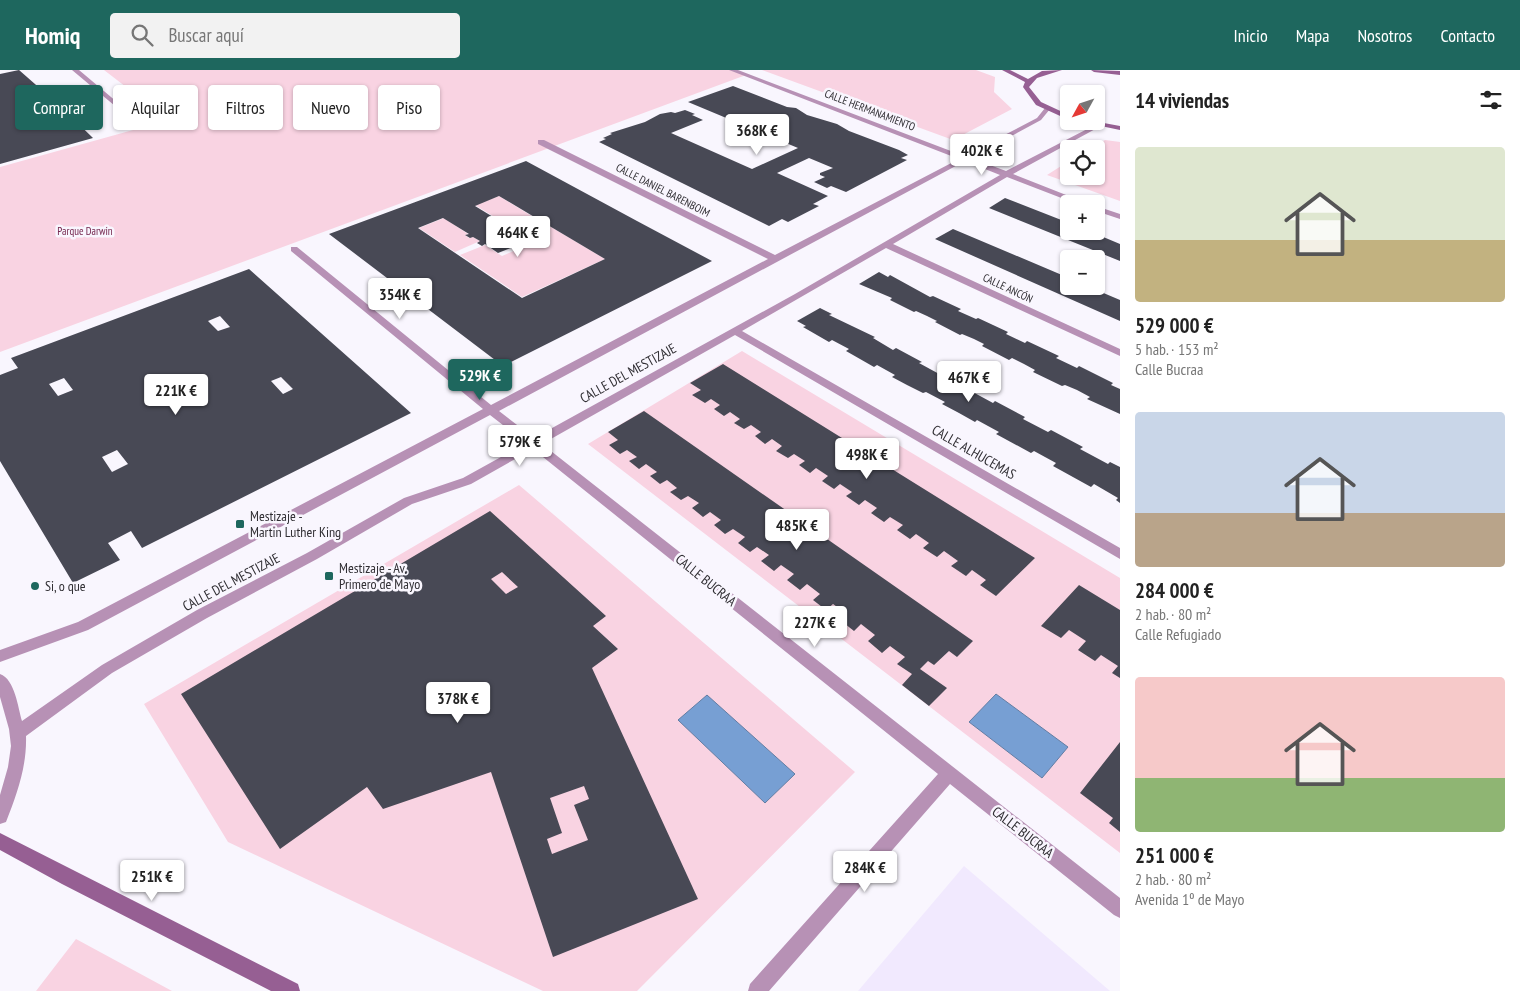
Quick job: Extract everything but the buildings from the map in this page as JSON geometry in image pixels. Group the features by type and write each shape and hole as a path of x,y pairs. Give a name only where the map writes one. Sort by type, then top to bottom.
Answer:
{"street":[{"path":"75,70 113,102"},
{"name":"CALLE HERMANAMIENTO","path":"732,70 1062,195"},
{"path":"1005,70 1028,81"},
{"path":"1059,70 1039,74 1028,81 1026,87 1029,96 1047,109 1060,114"},
{"path":"1094,70 1120,74"},
{"path":"0,656 83,626 1039,119 1047,109"},
{"path":"1105,127 1120,128"},
{"name":"CALLE DEL MESTIZAJE","path":"17,734 107,670 202,614 312,556 408,501 467,481 887,245 1007,174 1090,130"},
{"name":"CALLE DANIEL BARENBOIM","path":"542,142 775,259"},
{"path":"1105,211 1120,217"},
{"name":"CALLE ANCÓN","path":"887,245 1120,353"},
{"name":"CALLE BUCRAA","path":"294,249 491,410 1120,909"},
{"name":"CALLE ALHUCEMAS","path":"735,331 1120,554"},
{"path":"0,680 3,683 17,734 18,751 10,792 0,816"},
{"path":"757,991 949,774"},
{"path":"0,841 291,991"}],"shaded area":[{"path":"964,866 1110,991 858,991"}],"green space":[{"name":"Parque Darwin","path":"104,70 732,70 746,75 0,352 0,167 133,130 198,130 198,85 124,85"},
{"path":"762,70 976,70 995,77 994,92 1012,109 953,140"},
{"path":"1105,140 1120,142 1120,201 1075,185 1105,185"},
{"path":"1060,167 1060,180 1047,175"},
{"path":"499,196 535,218 512,228 475,205"},
{"path":"444,218 468,234 465,235 469,238 473,237 480,241 455,252 419,228"},
{"path":"541,221 605,259 522,297 460,255 485,245 502,256 534,242 517,231"},
{"path":"742,351 1120,578 1120,853 588,444"},
{"path":"519,485 855,772 637,991 543,991 228,842 144,704"},
{"path":"76,939 172,991 36,991"}],"water":[{"path":"996,694 1068,747 1042,778 969,722"},
{"path":"707,695 795,774 765,803 678,720"}],"place":[{"name":"Mestizaje - Martin Luther King","path":"240,524"},
{"name":"Mestizaje - Av. Primero de Mayo","path":"329,576"},
{"name":"Si, o que","path":"35,586"}]}
